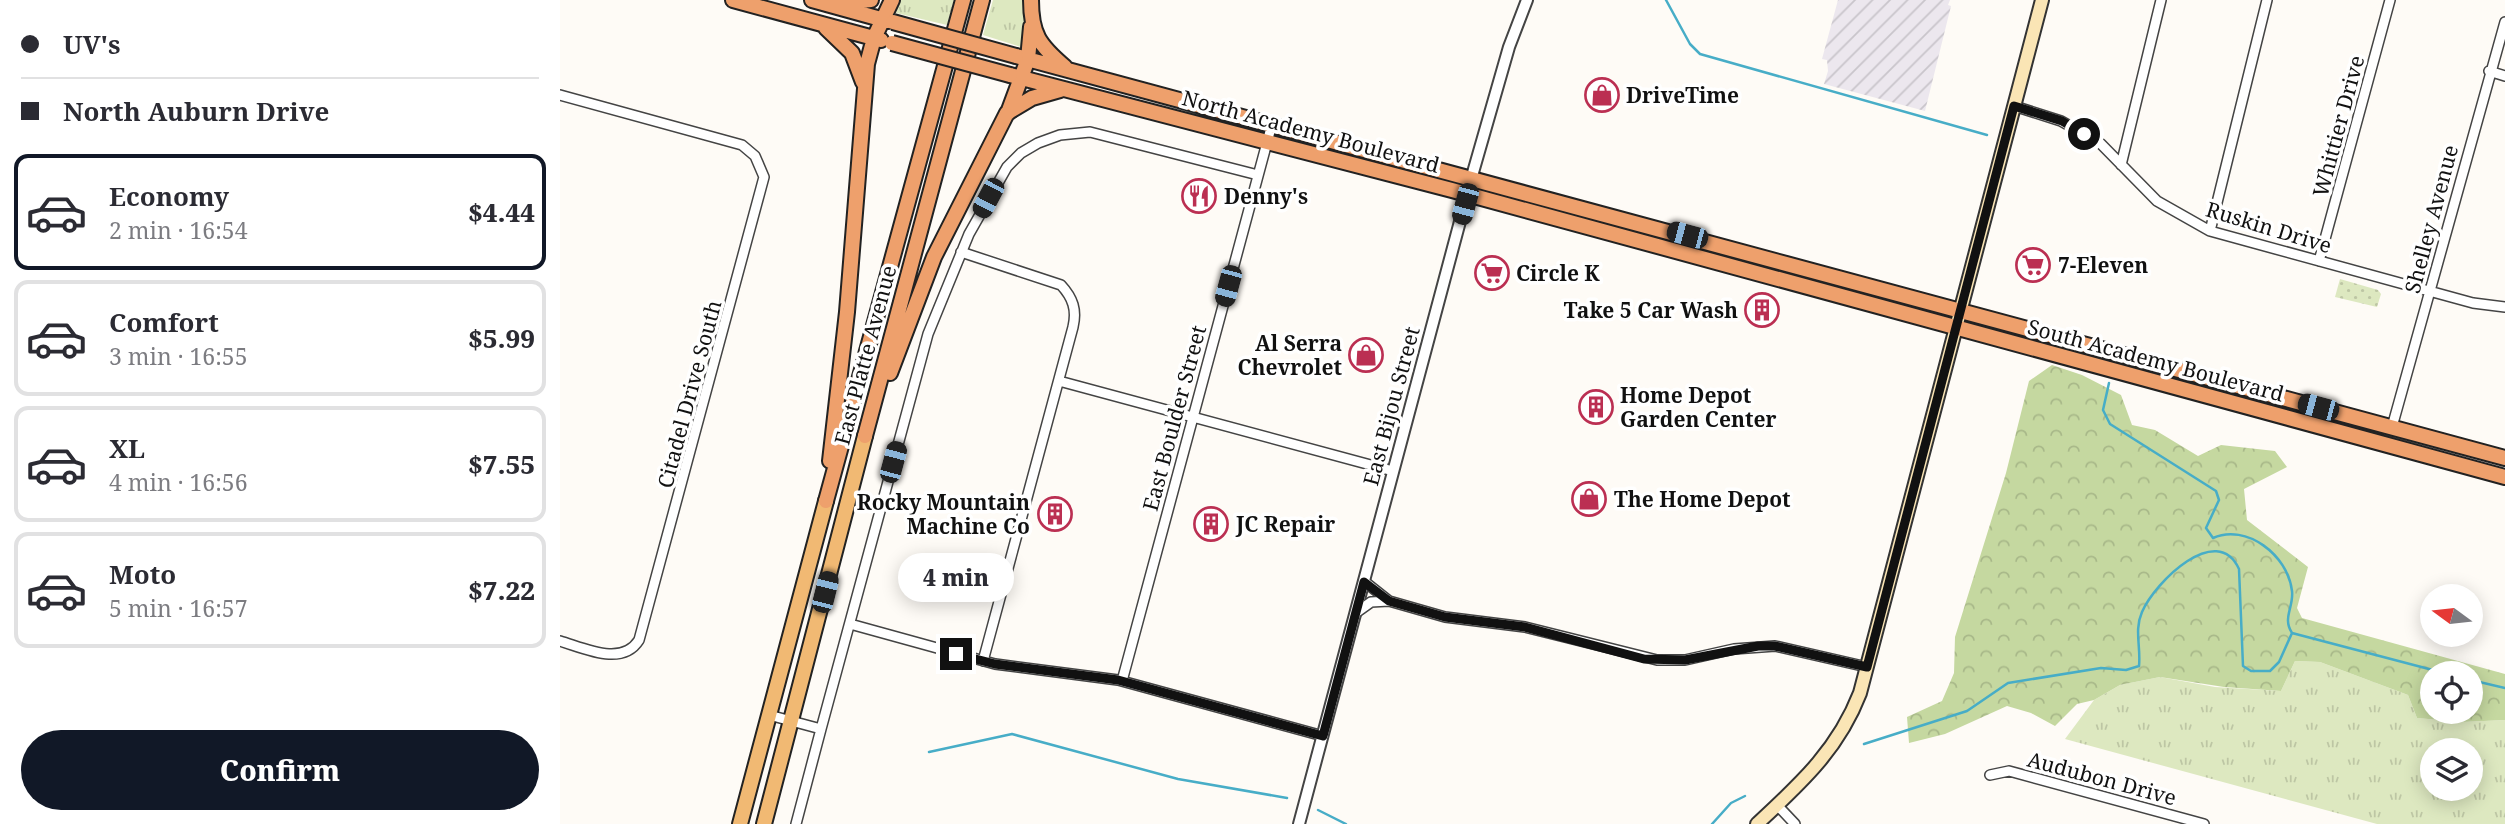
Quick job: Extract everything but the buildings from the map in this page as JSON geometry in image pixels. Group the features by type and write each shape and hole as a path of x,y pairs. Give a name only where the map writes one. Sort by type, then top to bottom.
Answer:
{"highway":[{"name":"North Academy Boulevard","path":"733,0 1468,194 1958,328"},
{"name":"North Academy Boulevard","path":"812,0 1962,311"},
{"path":"828,4 871,0"},
{"path":"826,501 847,312 865,87 874,38 888,21 892,0"},
{"name":"East Platte Avenue","path":"826,501 963,0"},
{"name":"East Platte Avenue","path":"865,436 982,0"},
{"path":"865,436 934,257 1007,113 1031,27 1031,0"},
{"path":"822,24 852,53 865,87"},
{"path":"1031,27 1049,53 1069,70"},
{"path":"1007,113 1035,97 1063,89"},
{"name":"South Academy Boulevard","path":"1962,311 2505,458"},
{"name":"South Academy Boulevard","path":"1958,328 2505,477"}],"main road":[{"path":"1757,824 1812,774 1835,744 1853,711 1958,328 2042,0"},
{"name":"East Platte Avenue","path":"764,824 865,436"},
{"name":"East Platte Avenue","path":"740,824 826,501"}],"street":[{"name":"East Bijou Street","path":"1299,824 1472,177 1509,47 1527,0"},
{"path":"2121,165 2161,0"},
{"path":"2210,231 2267,0"},
{"name":"Whittier Drive","path":"2319,261 2390,0"},
{"name":"Shelley Avenue","path":"2392,427 2489,71 2505,22"},
{"path":"2489,71 2505,76"},
{"name":"Citadel Drive South","path":"560,95 741,145 760,163 764,186 642,634 636,646 625,653 607,654 560,641"},
{"name":"Ruskin Drive","path":"2014,106 2072,126 2101,144 2157,201 2210,231 2473,303 2505,307"},
{"name":"East Boulder Street","path":"1122,681 1272,124"},
{"path":"796,824 922,355 961,252 1007,167 1028,148 1060,135 1090,132 1258,175"},
{"path":"961,252 1053,281 1067,291 1073,303 1075,318 983,661"},
{"path":"1059,381 1394,471"},
{"path":"1364,582 1389,601"},
{"path":"1357,612 1371,602 1389,601 1445,617 1525,627 1644,659 1685,660 1742,648 1775,646 1867,667"},
{"path":"850,624 983,661 1122,681 1323,736"},
{"path":"769,715 821,729"},
{"name":"Audubon Drive","path":"1990,775 2009,771 2204,824"},
{"path":"1777,805 1795,824"}],"shaded area":[{"path":"1838,0 1950,0 1948,5 1951,6 1925,111 1824,84 1828,71 1827,60 1822,59"}],"green space":[{"path":"899,0 954,0 947,25 896,13"},
{"path":"993,0 1027,0 1024,48 983,35"},
{"path":"2340,279 2378,290 2381,294 2377,307 2335,297"},
{"path":"2052,365 2082,375 2121,395 2132,425 2155,430 2198,456 2221,445 2275,451 2287,467 2244,489 2247,520 2308,567 2297,608 2302,618 2458,661 2420,661 2420,718 2417,718 2408,695 2320,662 2295,661 2281,691 2224,687 2160,677 2120,685 2094,700 2077,704 2055,726 2031,713 2007,706 1945,734 1909,743 1907,717 1942,701 1954,673 1955,637 2006,473 2029,381"},
{"path":"2295,661 2320,662 2408,695 2417,718 2420,718 2420,724 2483,724 2483,721 2505,720 2505,824 2377,824 2065,739 2094,700 2120,685 2160,677 2215,687 2281,691"},
{"path":"2483,668 2505,674 2505,720 2483,721"}],"waterway":[{"path":"1666,0 1690,44 1700,54 1987,135"},
{"path":"2109,383 2103,410 2110,424 2216,491 2219,500 2206,528 2213,538 2226,534 2251,539 2263,545 2283,565 2292,591 2288,617 2292,633"},
{"path":"1864,744 1967,711 2008,683 2101,668 2126,670 2139,666 2138,632 2142,612 2173,573 2187,561 2202,554 2216,551 2229,556 2239,569 2243,666 2251,671 2270,671 2279,662 2292,633"},
{"path":"2292,633 2420,667"},
{"path":"2483,683 2505,688"},
{"path":"929,752 1012,734 1178,779 1287,798"},
{"path":"1712,824 1731,803 1745,796"},
{"path":"1318,810 1346,824"}],"place":[{"name":"DriveTime","path":"1602,95"},
{"name":"Denny's","path":"1199,196"},
{"name":"7-Eleven","path":"2033,265"},
{"name":"Circle K","path":"1492,273"},
{"name":"Take 5 Car Wash","path":"1762,310"},
{"name":"Al Serra Chevrolet","path":"1366,355"},
{"name":"Home Depot Garden Center","path":"1596,407"},
{"name":"The Home Depot","path":"1589,499"},
{"name":"Rocky Mountain Machine Co","path":"1055,514"},
{"name":"JC Repair","path":"1211,524"}],"route":[{"path":"956,654 995,664 1118,680 1323,736 1364,582 1389,601 1445,617 1525,627 1644,659 1685,660 1734,649 1775,646 1867,667 1958,328 2014,106 2050,116 2084,134"}]}
